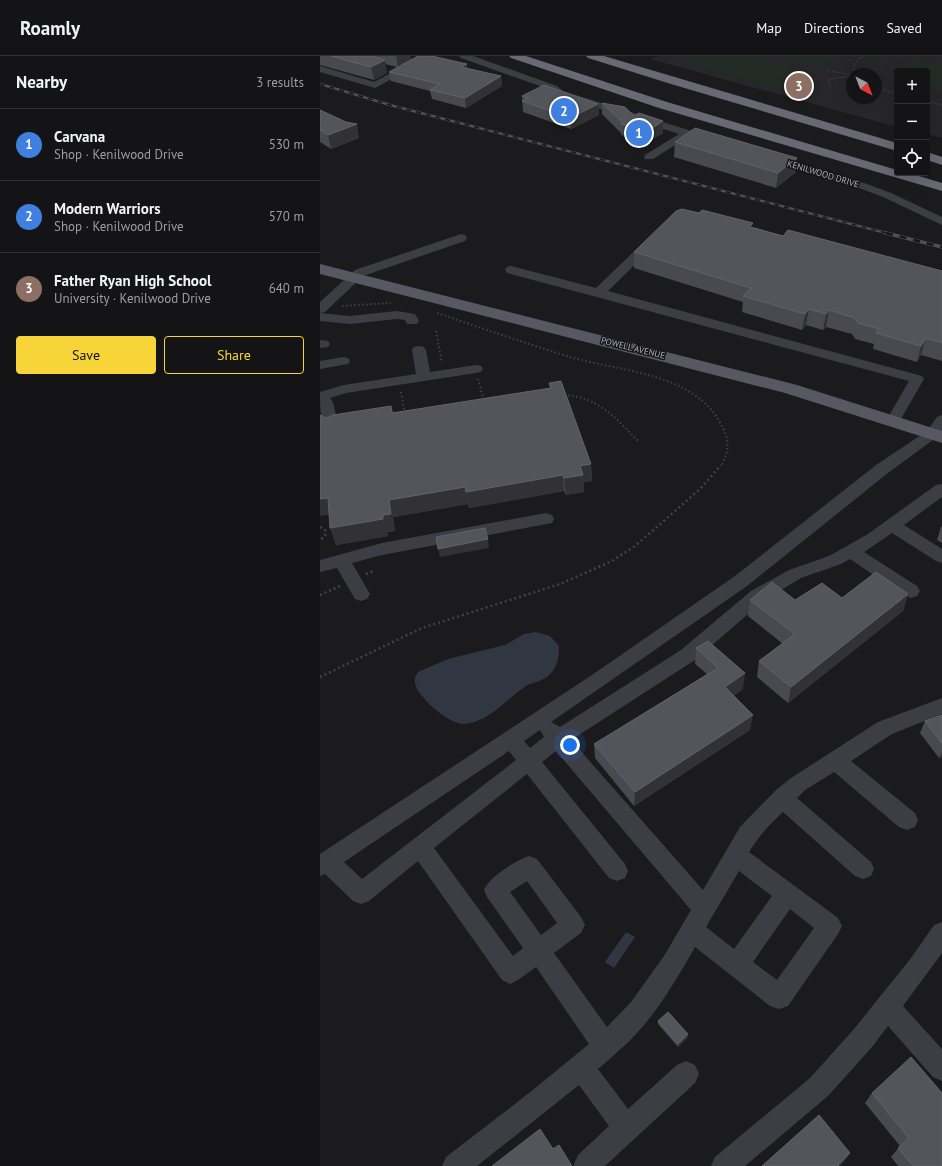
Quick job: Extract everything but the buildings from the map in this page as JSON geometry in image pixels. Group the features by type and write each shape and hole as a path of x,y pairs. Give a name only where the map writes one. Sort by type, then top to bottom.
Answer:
{"highway":[{"path":"515,56 663,105 942,187"},
{"path":"592,56 894,146"},
{"path":"842,157 894,171"},
{"path":"930,157 942,161"},
{"path":"913,176 942,184"}],"main road":[{"name":"POWELL AVENUE","path":"320,269 761,381 893,421 939,430"}],"street":[{"path":"464,56 554,88 560,93 718,142"},
{"path":"320,69 375,85 419,61"},
{"path":"384,68 399,72"},
{"path":"649,157 687,133"},
{"name":"KENILWOOD DRIVE","path":"764,156 863,186 887,195 942,221"},
{"path":"599,293 660,233"},
{"path":"323,306 352,278 379,266 461,238"},
{"path":"511,270 917,380 893,421"},
{"path":"320,317 354,320 397,315 410,317 412,321"},
{"path":"419,350 424,376"},
{"path":"320,365 343,361"},
{"path":"331,428 326,402 321,396 344,389 476,369"},
{"path":"939,430 882,469 741,581 541,720 324,864 361,893 557,739 688,655 757,596 795,574 835,560 874,538 942,489"},
{"path":"320,566 382,549 546,519"},
{"path":"891,525 942,557"},
{"path":"850,551 911,591"},
{"path":"341,560 361,594"},
{"path":"648,646 670,667"},
{"path":"455,1166 538,1102 606,1046 640,1011 672,964 748,834 782,798 798,784 885,728 942,706"},
{"path":"541,720 704,908"},
{"path":"511,739 617,871"},
{"path":"835,760 907,820"},
{"path":"782,798 863,870"},
{"path":"420,846 510,972 538,951 606,1046"},
{"path":"691,930 779,997 830,926 735,855"},
{"path":"737,965 787,894"},
{"path":"724,1166 819,1087 864,1038 942,933"},
{"path":"887,1007 942,1068"},
{"path":"581,1066 626,1128"},
{"path":"586,1164 686,1074"}],"path":[{"path":"853,68 856,60 864,56"},
{"path":"827,70 846,75"},
{"path":"831,88 828,82 830,79 846,77"},
{"path":"882,90 894,93"},
{"path":"930,102 942,105"},
{"path":"323,306 346,306 380,302 398,304"},
{"path":"320,677 422,628 560,584 586,574 614,560 629,551 696,492 718,469 728,454 728,438 718,416 703,400 678,385 645,374 583,360 431,311"},
{"path":"436,331 444,373"},
{"path":"476,369 484,403"},
{"path":"401,392 405,416"},
{"path":"562,396 576,396 595,402 617,419 637,440 640,439"},
{"path":"320,527 325,530 326,534 320,541"}],"shaded area":[{"path":"659,56 942,56 942,138 930,135 930,68 894,68 894,126 650,59"},
{"path":"695,56 752,56 808,71 779,89 683,63"},
{"path":"778,56 837,56 820,67"},
{"path":"869,56 886,56 872,62 868,68 857,68 863,59"},
{"path":"910,58 942,66 942,92 930,89 930,68 898,68"},
{"path":"894,71 894,80 885,78"},
{"path":"536,632 550,636 559,646 555,668 548,676 526,686 490,715 482,719 464,724 451,720 435,709 417,689 415,680 418,672 448,659 505,645 524,634"},
{"path":"626,932 635,937 614,968 605,962"}],"railway":[{"path":"320,84 390,105 890,234"},
{"path":"886,233 890,234"},
{"path":"890,234 942,247"}],"place":[{"name":"Father Ryan High School","path":"799,86"},
{"name":"Modern Warriors","path":"564,111"},
{"name":"Carvana","path":"639,133"}]}
